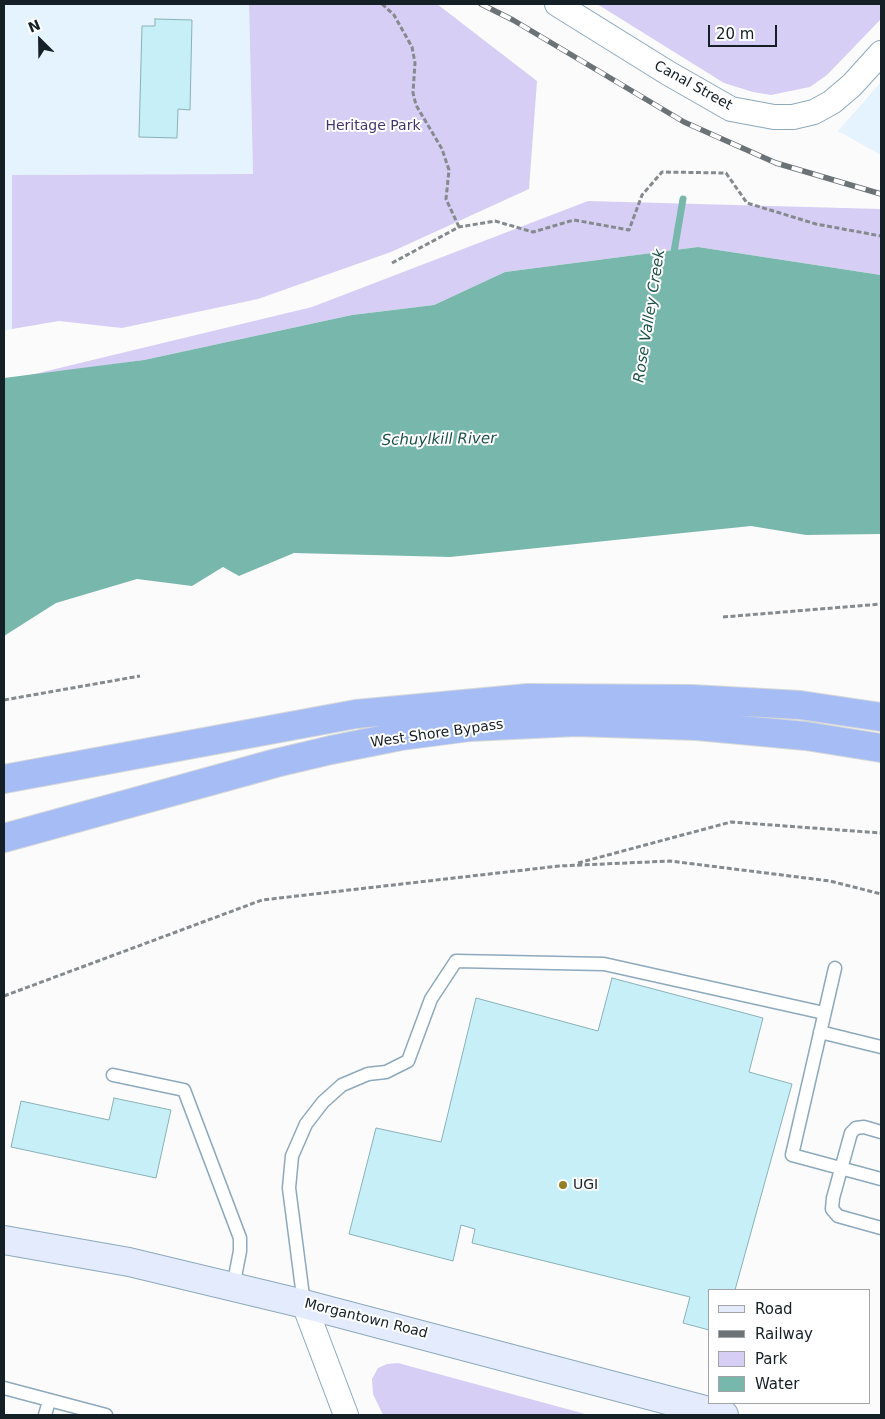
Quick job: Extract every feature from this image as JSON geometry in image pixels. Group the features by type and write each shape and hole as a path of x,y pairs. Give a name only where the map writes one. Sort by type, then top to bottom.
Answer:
{"highway":[{"name":"West Shore Bypass","path":"4,779 356,714 528,698 692,699 790,704 881,717"},
{"name":"West Shore Bypass","path":"4,838 285,760 400,736 470,728 576,722 697,726 806,736 881,748"}],"main road":[{"name":"Morgantown Road","path":"4,1240 129,1262 304,1304 724,1415"}],"street":[{"name":"Canal Street","path":"557,4 668,73 731,109 774,117 794,117 814,112 832,102 852,85 881,53"},
{"path":"304,1304 346,1415"}],"lane":[{"path":"304,1304 289,1188 292,1156 306,1124 323,1102 342,1085 368,1074 386,1072 408,1061 431,999 456,961 604,964 824,1013"},
{"path":"835,968 792,1155 881,1179"},
{"path":"820,1032 881,1047"},
{"path":"113,1075 184,1090 240,1238 240,1251 233,1287"},
{"path":"881,1132 864,1127 856,1128 851,1133 833,1198 832,1209 838,1216 881,1228"},
{"path":"4,1388 106,1415"},
{"path":"45,1415 49,1401"}],"path":[{"path":"382,4 394,15 412,47 415,63 414,94 416,106 442,149 449,170 446,199 459,228"},
{"path":"392,263 459,228 495,221 533,232 574,220 629,230 642,194 662,172 726,173 747,203 816,224 881,236"},
{"path":"723,617 881,604"},
{"path":"4,700 140,676"},
{"path":"570,865 731,822 881,833"},
{"path":"4,996 262,900 570,865 670,861 830,881 881,894"}],"shaded area":[{"path":"4,4 249,4 253,174 12,175 12,329 4,331"},
{"path":"881,82 881,155 838,131"}],"green space":[{"name":"Heritage Park","path":"249,4 437,4 537,81 529,189 391,252 258,299 122,328 59,321 12,329 12,175 253,174"},
{"path":"597,4 881,4 881,19 827,75 810,87 771,95 753,92 724,83"},
{"path":"588,201 881,209 881,275 698,247 505,272 434,305 352,315 144,360 22,377 312,307"},
{"path":"398,1363 589,1415 383,1415 373,1394 372,1379 378,1368 387,1364"}],"water":[{"name":"Schuylkill River","path":"698,247 881,275 881,534 806,535 751,526 450,557 294,553 239,576 223,567 192,586 137,579 56,603 4,636 4,378 144,360 352,315 434,305 505,272"}],"building":[{"path":"155,19 192,20 190,110 178,109 177,138 139,137 142,26 155,26"},
{"name":"UGI","path":"612,978 763,1018 749,1072 792,1084 735,1289 708,1289 708,1330 683,1323 690,1297 472,1243 475,1229 461,1225 453,1261 349,1234 376,1128 441,1142 476,998 598,1031"},
{"path":"114,1098 171,1110 156,1178 11,1147 21,1101 109,1120"}],"waterway":[{"name":"Rose Valley Creek","path":"673,258 683,199"}],"railway":[{"path":"481,4 513,20 684,122 776,163 881,194"}],"place":[{"name":"UGI","path":"563,1185"}]}
